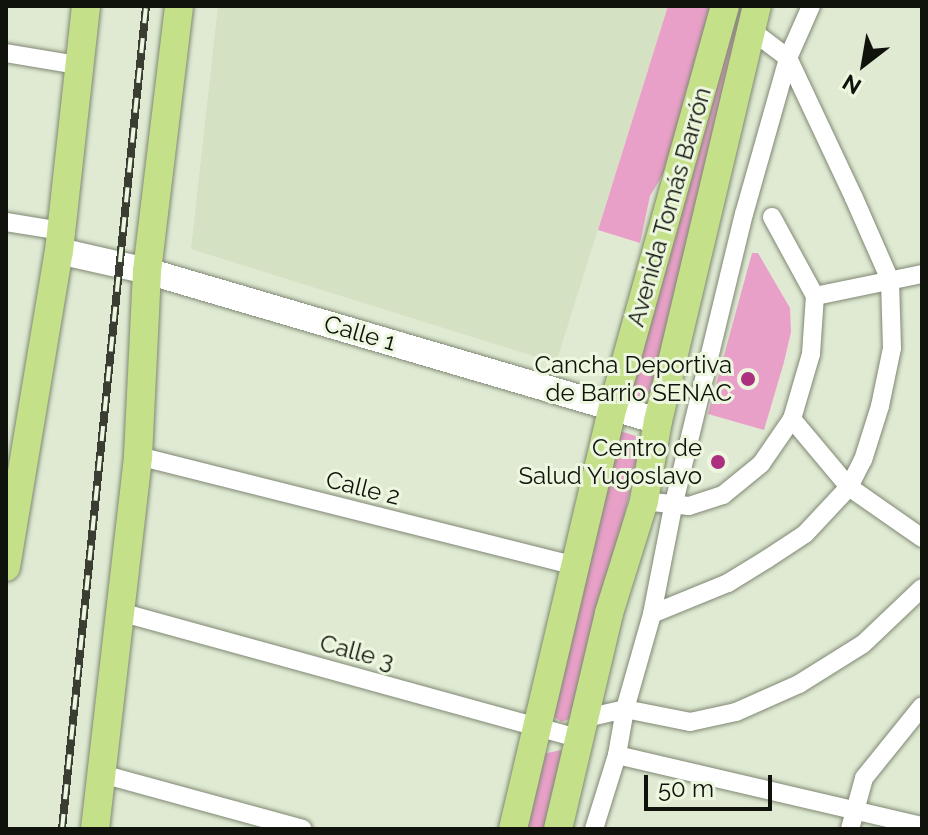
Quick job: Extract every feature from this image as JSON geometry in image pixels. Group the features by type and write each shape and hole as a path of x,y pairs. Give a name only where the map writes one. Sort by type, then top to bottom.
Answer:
{"main road":[{"path":"6,567 12,489 61,241 86,6"},
{"path":"95,829 138,456 147,271 179,6"},
{"name":"Avenida Tomás Barrón","path":"513,829 613,407 725,6"},
{"name":"Avenida Tomás Barrón","path":"558,829 609,613 644,501 658,421 754,18"},
{"name":"Calle 1","path":"61,241 147,271 658,421"}],"street":[{"path":"594,829 617,755 625,709 652,614 673,507 744,214 788,58 811,6"},
{"path":"652,614 728,583 805,534 849,487 863,460 880,406 889,362 890,280 788,58 754,18"},
{"path":"6,53 78,65"},
{"path":"644,501 673,507 689,506 723,495 761,464 792,419 811,354 815,296 772,217"},
{"path":"6,222 61,241"},
{"path":"815,296 922,274"},
{"path":"792,419 849,487 922,538"},
{"name":"Calle 2","path":"138,456 576,566"},
{"path":"584,729 625,709 690,722 736,712 799,684 863,644 922,588"},
{"name":"Calle 3","path":"120,612 539,727 584,729"},
{"path":"850,829 864,778 922,706"},
{"path":"617,755 922,826"},
{"path":"102,774 303,829"}],"shaded area":[{"path":"218,6 668,6 556,363 191,249"},
{"path":"668,6 712,6 666,169 650,196 640,243 598,230"},
{"path":"732,6 758,6 654,389 644,398 636,397 631,394"},
{"path":"752,253 758,253 790,308 791,332 764,430 708,414"},
{"path":"620,431 639,437 640,450 576,716 562,722 554,717 553,708"},
{"path":"561,750 566,758 549,829 523,829 543,754"}],"railway":[{"path":"62,829 146,6"}],"place":[{"name":"Cancha Deportiva de Barrio SENAC","path":"748,379"},
{"name":"Centro de Salud Yugoslavo","path":"718,462"}]}
